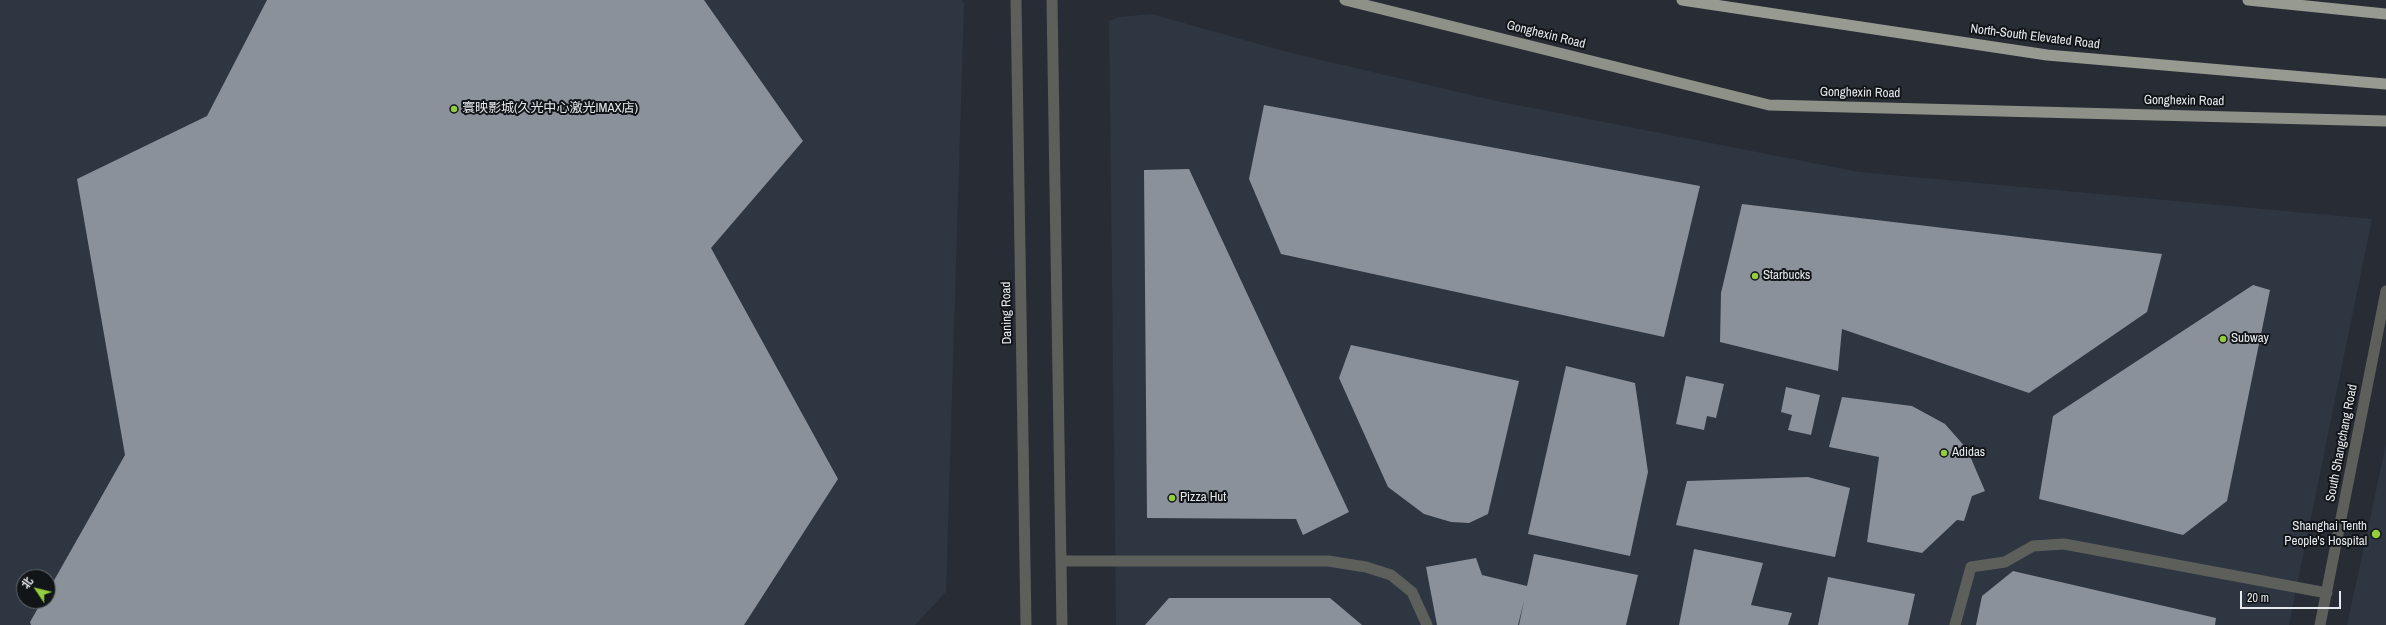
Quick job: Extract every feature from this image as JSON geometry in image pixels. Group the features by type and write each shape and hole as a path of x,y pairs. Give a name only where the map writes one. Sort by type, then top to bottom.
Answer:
{"highway":[{"name":"North-South Elevated Road","path":"1682,0 2047,55 2386,84"},
{"path":"2248,0 2386,14"}],"main road":[{"name":"Gonghexin Road","path":"1346,0 1769,105 2386,120"}],"street":[{"name":"Daning Road","path":"1016,0 1026,625"},
{"path":"1052,0 1062,625"},
{"name":"South Shangchang Road","path":"2320,625 2386,291"},
{"path":"1955,625 1971,567 2005,562 2033,546 2064,544 2327,593"},
{"path":"1061,561 1321,561 1366,567 1391,575 1412,592 1427,625"}],"shaded area":[{"path":"0,0 962,0 964,4 946,592 915,625 0,625"},
{"path":"1152,14 1287,52 1497,101 1859,172 2372,219 2289,625 1116,625 1109,21 1119,17"},
{"name":"Shanghai Tenth People's Hospital","path":"2386,444 2386,625 2347,625"}],"building":[{"path":"267,0 704,0 803,141 711,248 838,479 744,625 31,625 30,622 37,609 56,609 56,577 125,455 77,179 207,116"},
{"path":"1264,105 1700,186 1664,337 1281,254 1249,179"},
{"path":"1189,169 1349,512 1303,535 1296,519 1147,518 1144,170"},
{"path":"1742,204 2162,254 2147,312 2029,393 1842,329 1838,371 1720,342 1721,293"},
{"path":"2253,285 2270,290 2227,501 2183,535 2039,499 2053,416"},
{"path":"1351,345 1519,381 1488,514 1469,523 1451,522 1424,514 1388,487 1339,378"},
{"path":"1566,366 1635,383 1648,472 1630,556 1528,534"},
{"path":"1686,376 1724,384 1716,418 1707,416 1704,430 1676,424"},
{"path":"1786,387 1820,395 1811,435 1788,430 1792,415 1781,412"},
{"path":"1842,397 1912,406 1945,424 1967,449 1985,491 1972,496 1964,521 1957,520 1922,553 1867,542 1879,457 1829,447"},
{"path":"1808,477 1850,488 1835,557 1676,525 1687,481"},
{"path":"1694,549 1763,563 1751,605 1792,613 1788,625 1679,625"},
{"path":"1534,554 1638,575 1626,625 1519,625 1524,601 1518,625 1437,625 1426,567 1476,558 1482,575 1527,586"},
{"path":"2013,571 2216,618 2215,625 1976,625 1982,596"},
{"path":"1828,577 1915,594 1908,625 1818,625"},
{"path":"1169,598 1330,598 1362,625 1145,625"}],"place":[{"name":"寰映影城(久光中心激光IMAX店)","path":"454,109"},
{"name":"Starbucks","path":"1755,276"},
{"name":"Subway","path":"2223,339"},
{"name":"Adidas","path":"1944,453"},
{"name":"Pizza Hut","path":"1172,498"},
{"name":"Shanghai Tenth People's Hospital","path":"2376,534"}]}
